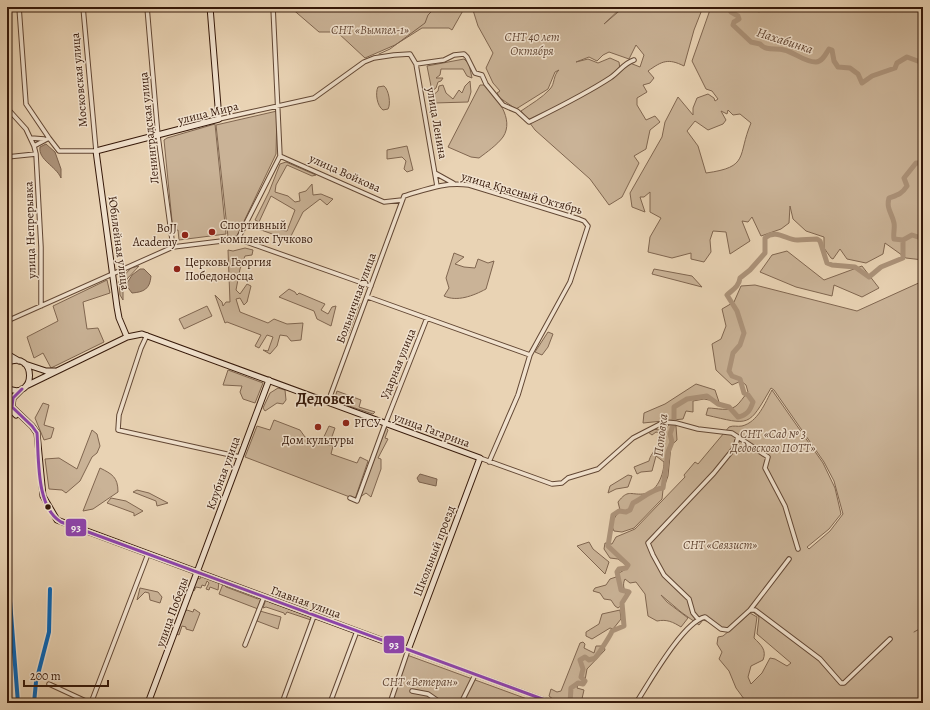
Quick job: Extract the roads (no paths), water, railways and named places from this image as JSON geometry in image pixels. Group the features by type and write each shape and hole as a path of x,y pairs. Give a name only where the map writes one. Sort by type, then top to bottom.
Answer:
{"street":[{"path":"19,7 26,104 49,138 31,138"},
{"name":"Московская улица","path":"83,7 96,151"},
{"name":"Ленинградская улица","path":"147,7 158,136 172,247"},
{"path":"210,7 219,119"},
{"path":"238,239 280,156 279,106 273,7"},
{"name":"улица Мира","path":"49,138 59,151 96,151 219,119 320,96 358,66 374,58 410,54 416,64"},
{"path":"416,64 444,60 454,55 464,54 475,73 482,75 486,84 503,105 517,111 529,122 566,104 612,77 628,62 634,60"},
{"name":"улица Ленина","path":"416,64 437,186"},
{"path":"7,108 26,129 31,138 36,154 7,157"},
{"path":"34,146 44,139"},
{"name":"Юбилейная улица","path":"96,151 119,318 127,336"},
{"name":"улица Непрерывка","path":"36,154 41,247 41,306"},
{"name":"улица Войкова","path":"280,156 384,202 402,200"},
{"path":"435,173 452,183"},
{"name":"улица Красный Октябрь","path":"402,200 404,196 452,183 469,185 584,221 588,226 570,282 530,355"},
{"name":"Больничная улица","path":"328,402 368,297 402,200"},
{"path":"7,321 172,247 238,239 371,286"},
{"path":"368,297 530,355 518,395 489,462"},
{"name":"Ударная улица","path":"350,498 357,501 385,423 427,318"},
{"name":"улица Гагарина","path":"127,336 134,334 147,335 552,484 562,483 568,478 598,469 636,435 664,422 676,423 698,429 732,433 768,458 765,465 766,471 785,506 798,549"},
{"path":"147,335 141,348 119,415 118,430 240,457"},
{"path":"7,388 14,391 24,387 127,336"},
{"path":"7,354 22,362 46,371 60,370"},
{"path":"7,363 22,362"},
{"path":"22,362 30,374 24,387 13,398 12,405 24,419"},
{"name":"Клубная улица","path":"197,572 268,380"},
{"path":"7,406 11,411 24,419"},
{"name":"Главная улица","path":"24,419 37,433 41,489 45,501 53,515 61,522 408,650"},
{"path":"698,619 693,612 689,599 664,575 652,555 648,543 714,473 736,447 738,437"},
{"name":"Школьный проезд","path":"408,650 480,458"},
{"path":"49,684 91,703 148,554"},
{"path":"636,703 683,632 693,625 698,619 705,617 721,630 728,630 750,610 789,559"},
{"name":"улица Победы","path":"148,703 197,572"},
{"path":"245,645 264,597"},
{"path":"750,610 755,610 820,659 841,683 844,683 890,639"},
{"path":"282,703 314,616"},
{"path":"330,703 357,631"},
{"path":"390,703 408,650 553,703"},
{"path":"461,703 475,675"},
{"path":"412,691 428,694 441,703"}],"waterway":[{"path":"379,54 390,49 425,23 428,15 436,7"},
{"name":"Нахабинка","path":"728,7 731,12 738,16 739,19 734,22 733,25 751,42 760,44 765,48 788,51 812,62 820,61 829,49 832,50 834,61 838,67 850,68 858,74 862,83 872,76 895,68 897,63 907,57 923,63"},
{"name":"Нахабинка","path":"755,7 759,10 767,7"},
{"name":"Нахабинка","path":"923,86 921,93 923,104"},
{"name":"Нахабинка","path":"923,163 916,163 904,178 907,186 905,189 901,193 889,198 888,202 894,223 894,239 903,240 912,235 923,240"},
{"name":"Поповка","path":"570,703 571,688 578,683 583,684 585,681 581,677 583,669 580,660 585,657 589,660 595,658 612,631 624,626 622,603 629,592 621,590 617,572 619,569 626,568 628,565 608,546 613,515 619,511 626,512 630,510 633,503 651,492 663,488 668,452 672,442 670,434 674,422 674,407 687,399 707,396 718,404 729,407 738,417 746,414 752,405 753,402 748,395 744,393 740,379 732,376 729,371 733,353 740,345 744,333 737,311 727,295 737,286 740,278 750,270 765,253 765,238 773,234 794,240 817,239 820,241 827,263 832,265 855,267 869,277 881,267 903,258 903,240"},
{"path":"914,632 923,627"}],"railway":[{"path":"34,703 36,682 49,632 50,589"}],"place":[{"name":"Спортивный комплекс Гучково","path":"212,232"},
{"name":"BoJJ Academy","path":"185,235"},
{"name":"Церковь Георгия Победоносца","path":"177,269"},
{"name":"РГСУ","path":"346,423"},
{"name":"Дом культуры","path":"318,427"}],"district":[{"name":"Дедовск","path":"325,398"}],"park label":[{"name":"СНТ «Вымпел-1»","path":"370,30"},
{"name":"СНТ 40 лет Октября","path":"532,44"},
{"name":"СНТ «Сад № 3 Дедовского ПОТТ»","path":"773,441"},
{"name":"СНТ «Связист»","path":"720,545"},
{"name":"СНТ «Ветеран»","path":"420,682"}]}
